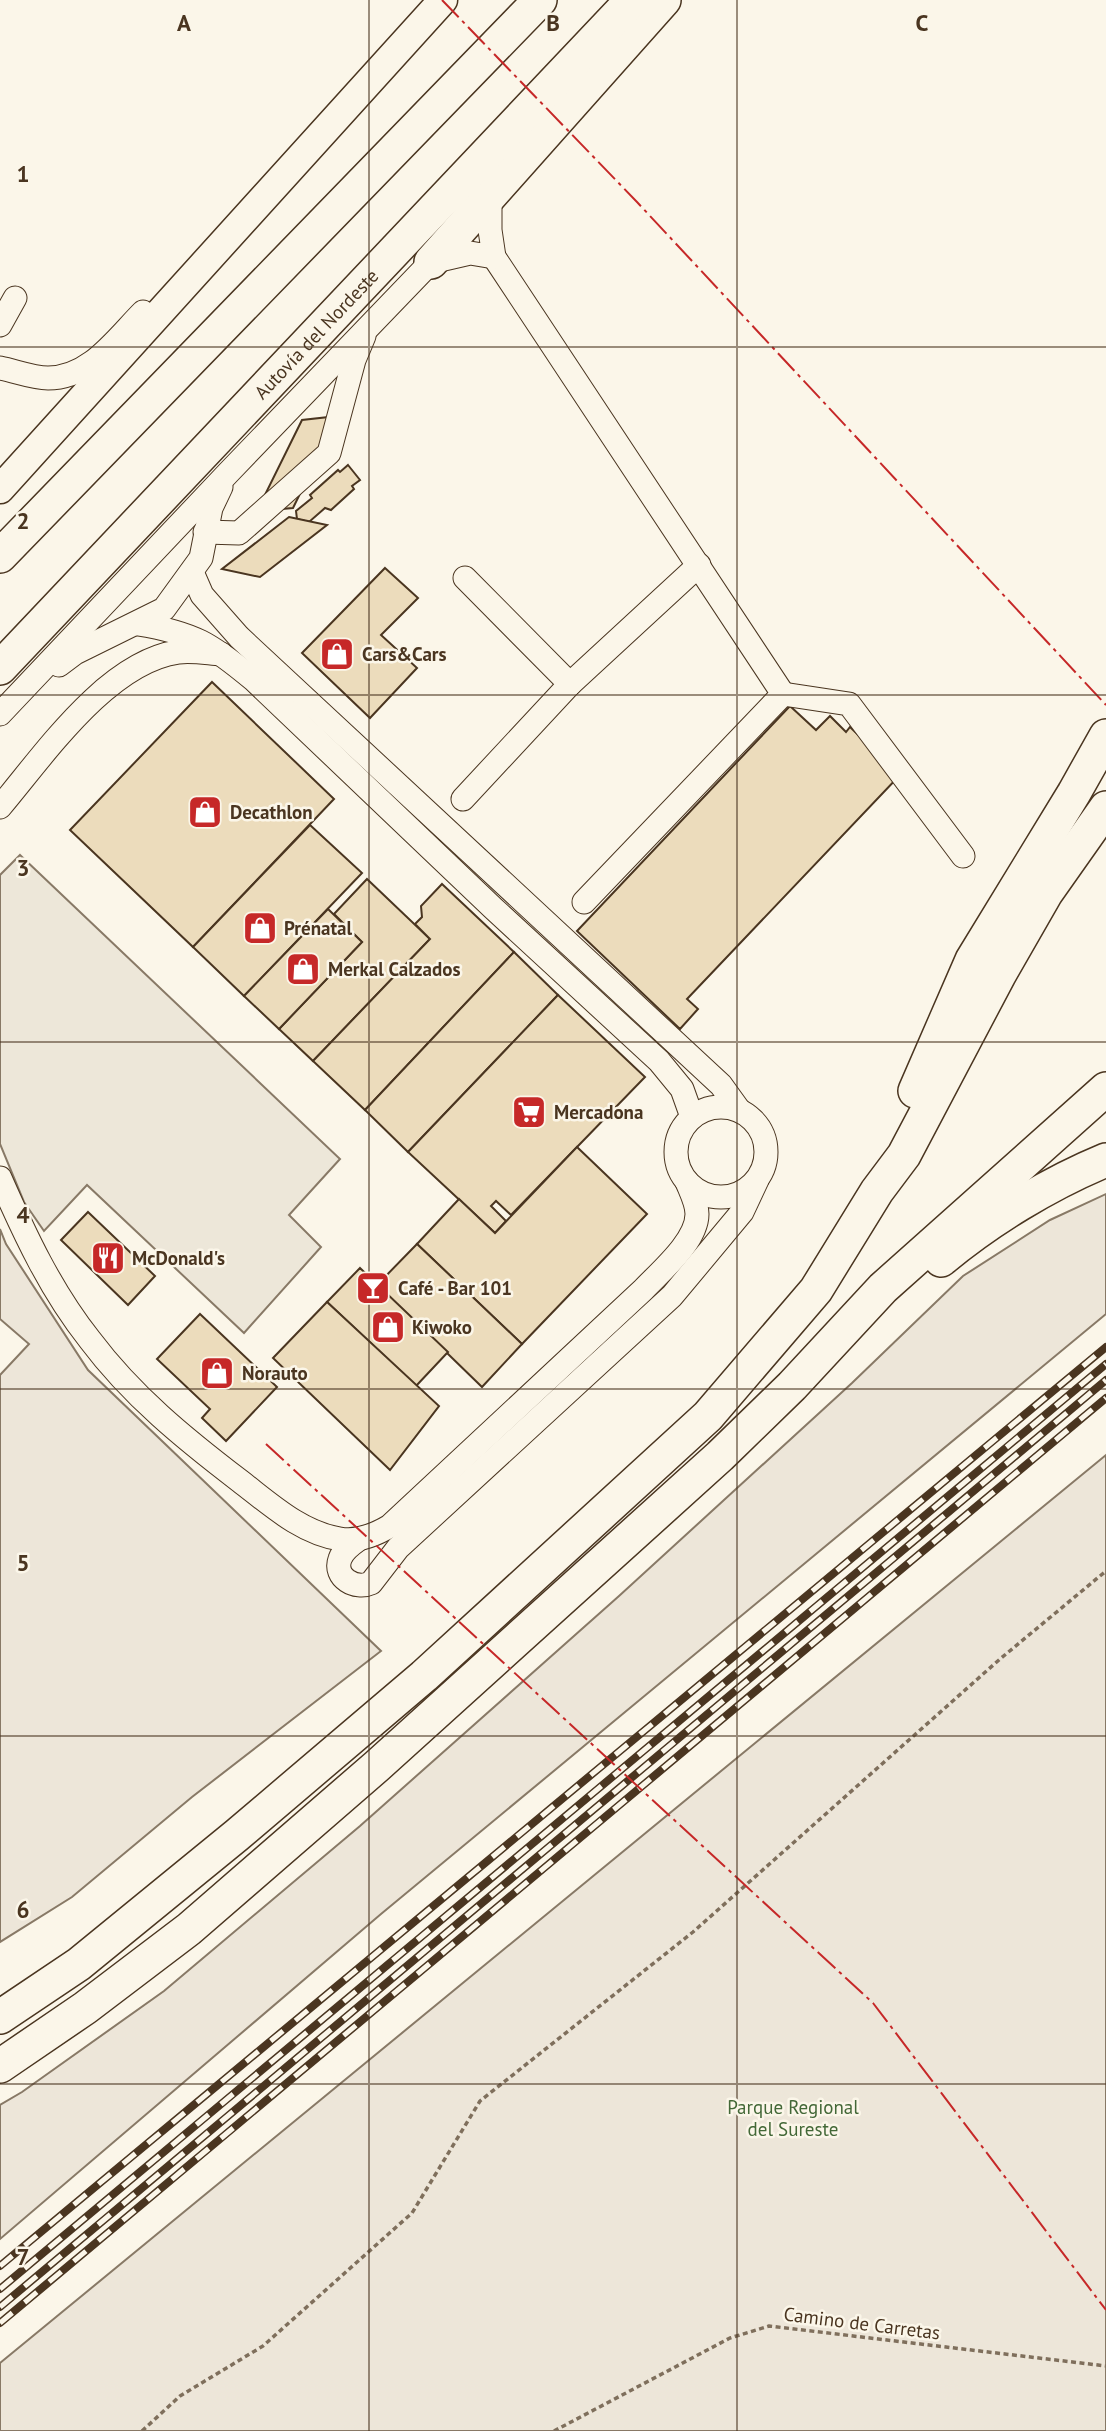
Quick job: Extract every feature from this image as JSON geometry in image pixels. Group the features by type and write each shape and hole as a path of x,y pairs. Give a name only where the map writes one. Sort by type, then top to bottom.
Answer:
{"highway":[{"path":"0,556 540,0"},
{"name":"Autovía del Nordeste","path":"0,668 632,0"},
{"path":"431,262 664,0"},
{"path":"877,1191 892,1146 972,960 1106,736"},
{"path":"0,2017 79,1964 425,1676 708,1416 816,1290 877,1191 904,1155 999,975 1046,893 1106,808"},
{"path":"0,2066 85,2008 189,1929 460,1691 720,1456 792,1386 883,1288 1106,1088"},
{"path":"792,1386 959,1246 1035,1196 1106,1160"}],"main road":[{"path":"0,489 443,0"}],"street":[{"path":"490,197 489,230 495,257 783,694 849,704 962,856"},
{"path":"0,368 47,378 83,371 158,296 218,249"},
{"path":"6,708 431,262 470,253 495,257"},
{"path":"0,326 15,298"},
{"path":"205,531 239,533 330,453 354,360 368,328"},
{"path":"6,708 75,653 164,609 201,558 211,508 229,472"},
{"path":"463,799 570,684 699,565"},
{"path":"192,572 202,595 239,637 721,1085 739,1110"},
{"path":"465,578 570,684"},
{"path":"138,624 195,636 225,655 659,1061 682,1089 692,1117"},
{"path":"0,807 94,697 115,680 137,666 178,652 225,655"},
{"path":"584,902 783,694"},
{"path":"0,1178 34,1253 65,1306 140,1399 290,1520 341,1540 359,1539 374,1536 390,1526 643,1290 680,1251 691,1234 697,1213 676,1156 677,1141 692,1117 707,1109 723,1106 739,1110 751,1117 760,1128 765,1141 767,1154 764,1168 742,1212 672,1296 635,1333 398,1548 371,1583 364,1586 348,1583 338,1565 344,1550 359,1539"},
{"path":"687,1182 699,1192 723,1197 745,1191 757,1180"}],"path":[{"path":"142,2431 180,2396 263,2346 412,2213 480,2101 694,1932 1000,1659 1106,1571"},
{"name":"Camino de Carretas","path":"554,2431 730,2338 769,2326 1106,2366"}],"green space":[{"path":"1106,1194 1106,1314 381,1914 0,2239 0,2105 164,1991 360,1826 619,1596 852,1383 963,1276 1050,1220"},
{"path":"0,1229 6,1244 88,1370 381,1651 192,1797 72,1897 0,1942 0,1375 29,1344 0,1319"},
{"name":"Parque Regional del Sureste","path":"1106,1455 1106,2431 0,2431 0,2363"}],"shaded area":[{"path":"20,855 340,1159 289,1215 321,1247 244,1333 87,1185 44,1231 24,1202 0,1144 0,875"}],"building":[{"path":"338,416 293,508 257,511 302,420"},
{"path":"348,465 360,480 352,486 354,489 331,510 325,508 309,522 297,519 296,511 312,498 310,495 338,470 340,472"},
{"path":"289,517 327,525 260,577 222,569"},
{"path":"385,568 418,598 381,635 417,668 370,718 302,653"},
{"name":"Decathlon","path":"212,682 334,799 193,947 70,830"},
{"path":"790,706 816,730 830,716 846,732 850,727 900,775 687,999 698,1009 680,1029 577,931"},
{"name":"Prénatal","path":"310,825 362,873 244,996 193,947"},
{"path":"367,879 430,939 313,1061 279,1029 362,942 334,914"},
{"path":"442,884 514,952 365,1110 313,1061 430,939 415,924 422,917 421,906"},
{"name":"Merkal Calzados","path":"328,909 362,942 279,1029 244,996"},
{"path":"514,952 558,995 408,1152 365,1110"},
{"name":"Mercadona","path":"558,995 645,1077 511,1215 496,1201 491,1206 506,1221 495,1233 408,1152"},
{"path":"577,1147 647,1214 522,1344 417,1244 459,1199 495,1233"},
{"name":"McDonald's","path":"88,1212 155,1276 128,1305 61,1240"},
{"path":"417,1244 522,1344 482,1387 377,1285"},
{"name":"Kiwoko","path":"360,1268 448,1352 416,1386 327,1302"},
{"path":"327,1302 439,1406 390,1470 273,1358"},
{"name":"Norauto","path":"200,1314 277,1387 226,1441 202,1418 210,1409 157,1359"}],"railway":[{"path":"0,2266 1106,1347"},
{"path":"0,2289 1106,1364"},
{"path":"0,2307 1106,1380"},
{"path":"0,2323 1106,1398"}],"power":[{"path":"442,0 637,202 1106,705"},
{"path":"266,1444 873,2003 1106,2310"}],"place":[{"name":"Cars&Cars","path":"337,654"},
{"name":"Decathlon","path":"205,812"},
{"name":"Prénatal","path":"260,928"},
{"name":"Merkal Calzados","path":"303,969"},
{"name":"Mercadona","path":"529,1112"},
{"name":"McDonald's","path":"108,1258"},
{"name":"Café - Bar 101","path":"373,1288"},
{"name":"Kiwoko","path":"388,1327"},
{"name":"Norauto","path":"217,1373"}]}
